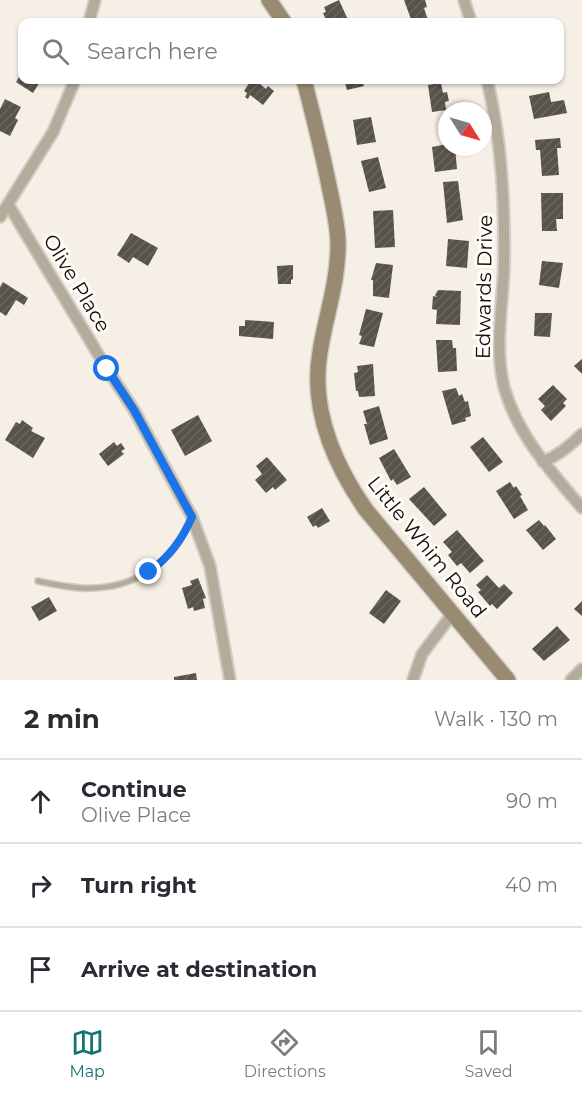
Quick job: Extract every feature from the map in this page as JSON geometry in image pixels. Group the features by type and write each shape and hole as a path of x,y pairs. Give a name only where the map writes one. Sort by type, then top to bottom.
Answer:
{"street":[{"path":"90,18 95,0"},
{"path":"269,0 281,18"},
{"path":"464,0 470,18"},
{"path":"0,217 52,132 73,84"},
{"name":"Little Whim Road","path":"305,84 323,153 338,238 336,285 320,353 318,378 322,419 335,459 350,488 389,539 508,680"},
{"name":"Edwards Drive","path":"488,84 497,133 503,210 504,266 499,350 504,387 528,439 543,462 582,508"},
{"name":"Olive Place","path":"8,204 134,410 192,517 210,566 230,680"},
{"path":"543,462 568,448 582,434"},
{"path":"413,680 422,654 453,613"},
{"path":"571,680 582,669"}],"lane":[{"path":"39,581 79,588 97,588 133,580 163,562 175,549 192,517"}],"building":[{"path":"339,0 347,18 325,18 324,7"},
{"path":"404,0 425,0 427,7 424,8 427,18 411,18"},
{"path":"19,84 39,84 33,93"},
{"path":"248,84 260,84 266,89 268,86 274,91 263,105 250,95 248,99 245,97 247,93 244,91"},
{"path":"345,84 363,84 364,86 347,90"},
{"path":"441,84 443,93 447,92 449,101 438,102 438,111 432,112 428,85"},
{"path":"549,92 551,102 564,100 567,113 534,119 529,96"},
{"path":"5,99 21,107 15,118 18,120 10,136 0,131 0,109"},
{"path":"371,117 376,142 357,145 353,120"},
{"path":"560,138 561,148 557,148 559,175 542,176 540,150 536,150 535,140"},
{"path":"438,146 438,156 456,156 457,169 435,172 432,147"},
{"path":"378,157 386,188 369,192 361,161"},
{"path":"458,181 463,220 447,223 443,182"},
{"path":"541,193 563,193 563,219 556,219 557,231 542,231"},
{"path":"393,210 395,247 375,248 373,211"},
{"path":"131,233 158,248 148,266 133,257 129,263 117,255"},
{"path":"448,239 469,241 467,268 446,266"},
{"path":"542,261 563,263 559,288 539,285"},
{"path":"376,263 393,265 389,298 373,296 373,280 371,280"},
{"path":"293,265 291,284 278,284 277,266"},
{"path":"3,282 28,298 24,305 16,300 6,316 0,312 0,287"},
{"path":"438,290 461,291 460,325 436,324 437,310 432,309 433,296 437,297 435,295"},
{"path":"366,309 383,313 374,347 359,344"},
{"path":"535,313 552,313 550,337 534,336"},
{"path":"245,320 274,322 273,339 239,336 239,326 245,326"},
{"path":"436,340 452,340 453,348 456,348 457,371 438,372"},
{"path":"582,359 582,374 574,366"},
{"path":"373,364 375,396 359,397 354,373 358,372 357,366"},
{"path":"553,385 567,399 563,403 566,406 551,421 541,410 545,406 538,399"},
{"path":"456,388 459,396 462,394 465,402 468,401 471,416 465,418 466,421 452,425 442,391"},
{"path":"379,406 388,439 370,445 363,411"},
{"path":"198,415 212,441 185,456 171,430"},
{"path":"22,420 33,428 31,431 45,438 33,458 5,440 16,422 20,424"},
{"path":"483,437 503,462 489,472 470,447"},
{"path":"114,442 117,446 121,443 125,449 121,451 124,454 108,466 99,454"},
{"path":"394,449 411,477 397,485 393,479 391,481 379,458"},
{"path":"267,457 287,480 275,490 273,487 266,493 255,480 262,474 256,466"},
{"path":"510,482 522,495 520,496 528,510 514,519 496,491"},
{"path":"424,487 447,515 434,526 409,499"},
{"path":"322,508 330,521 318,528 316,525 313,527 307,517"},
{"path":"539,520 556,539 543,550 526,530"},
{"path":"457,530 484,561 470,573 461,563 457,566 448,555 452,552 443,542"},
{"path":"487,575 499,588 504,584 513,593 497,609 492,604 490,606 478,592 481,590 476,585"},
{"path":"198,578 206,598 203,599 205,608 194,611 193,607 188,609 182,588 192,585 190,581"},
{"path":"386,590 401,601 384,624 369,613"},
{"path":"49,597 57,611 39,621 31,607"},
{"path":"582,601 582,616 574,609"},
{"path":"557,626 570,640 544,661 532,649"},
{"path":"196,673 197,680 174,680 174,677"}],"route":[{"path":"107,369 134,410 192,517 175,549 149,572"}]}
